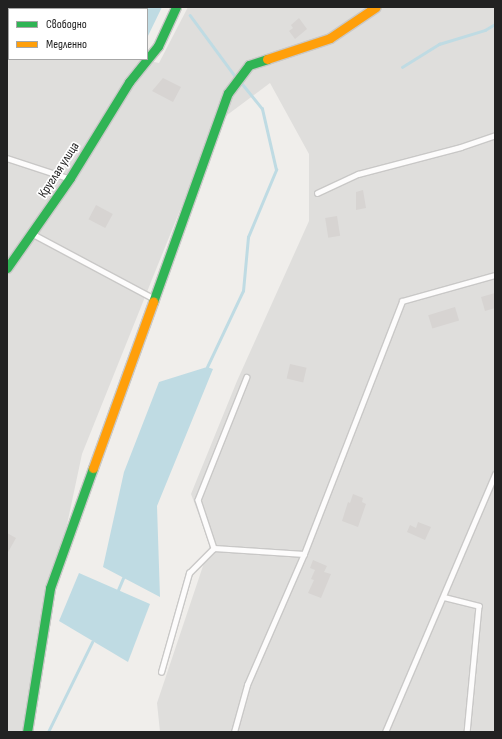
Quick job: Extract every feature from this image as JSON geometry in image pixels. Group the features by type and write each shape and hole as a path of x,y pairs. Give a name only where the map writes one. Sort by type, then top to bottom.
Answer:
{"street":[{"name":"Круглая улица","path":"148,58 158,46 176,7"},
{"path":"27,732 50,588 153,298 228,93 249,65 330,38 376,7"},
{"name":"Круглая улица","path":"7,268 70,178 129,82 147,60"}],"lane":[{"path":"316,193 358,174 461,147 495,135"},
{"path":"7,158 70,178"},
{"path":"32,234 153,298"},
{"path":"234,732 246,685 304,554 402,301 495,275"},
{"path":"214,548 198,500 247,377"},
{"path":"385,732 444,598 495,474"},
{"path":"161,672 189,573 214,548 304,554"},
{"path":"444,598 479,606 467,732"}],"shaded area":[{"path":"188,7 495,7 495,732 160,732 157,703 210,545 191,494 237,381 309,221 309,154 270,83 215,124 157,267 82,454 23,732 7,732 7,31 8,60 145,60 159,63"}],"water":[{"path":"75,7 162,7 148,36 148,8"},
{"path":"207,367 213,369 157,506 160,597 103,567 124,472 159,382"},
{"path":"79,573 150,604 128,662 59,621"}],"building":[{"path":"299,18 307,29 295,39 289,31 293,28 291,25"},
{"path":"163,78 181,87 173,102 152,91"},
{"path":"363,190 366,208 356,210 356,192"},
{"path":"96,205 113,214 105,228 88,219"},
{"path":"337,216 340,236 328,238 325,218"},
{"path":"495,293 495,308 485,311 481,297"},
{"path":"455,307 459,320 432,329 428,315"},
{"path":"290,364 307,368 303,382 287,379"},
{"path":"353,494 363,498 362,502 366,504 358,527 342,521 348,502 350,503"},
{"path":"418,522 431,527 425,540 407,532 410,525 416,528"},
{"path":"7,533 16,538 7,554"},
{"path":"313,560 327,566 324,572 331,574 321,598 308,593 314,580 311,579 315,570 310,568"}],"waterway":[{"path":"190,15 235,76"},
{"path":"402,67 439,44 485,30 495,24"},
{"path":"207,367 243,291 248,237 276,170 262,109 241,83"},
{"path":"118,590 123,578"},
{"path":"48,732 92,642"}],"traffic: fast":[{"path":"148,58 158,46 176,7"},
{"path":"153,302 228,93 249,65 267,59"},
{"path":"7,268 70,178 129,82 147,60"},
{"path":"27,732 50,588 93,468"}],"traffic: slow":[{"path":"267,59 330,38 376,7"},
{"path":"93,468 153,302"}]}
